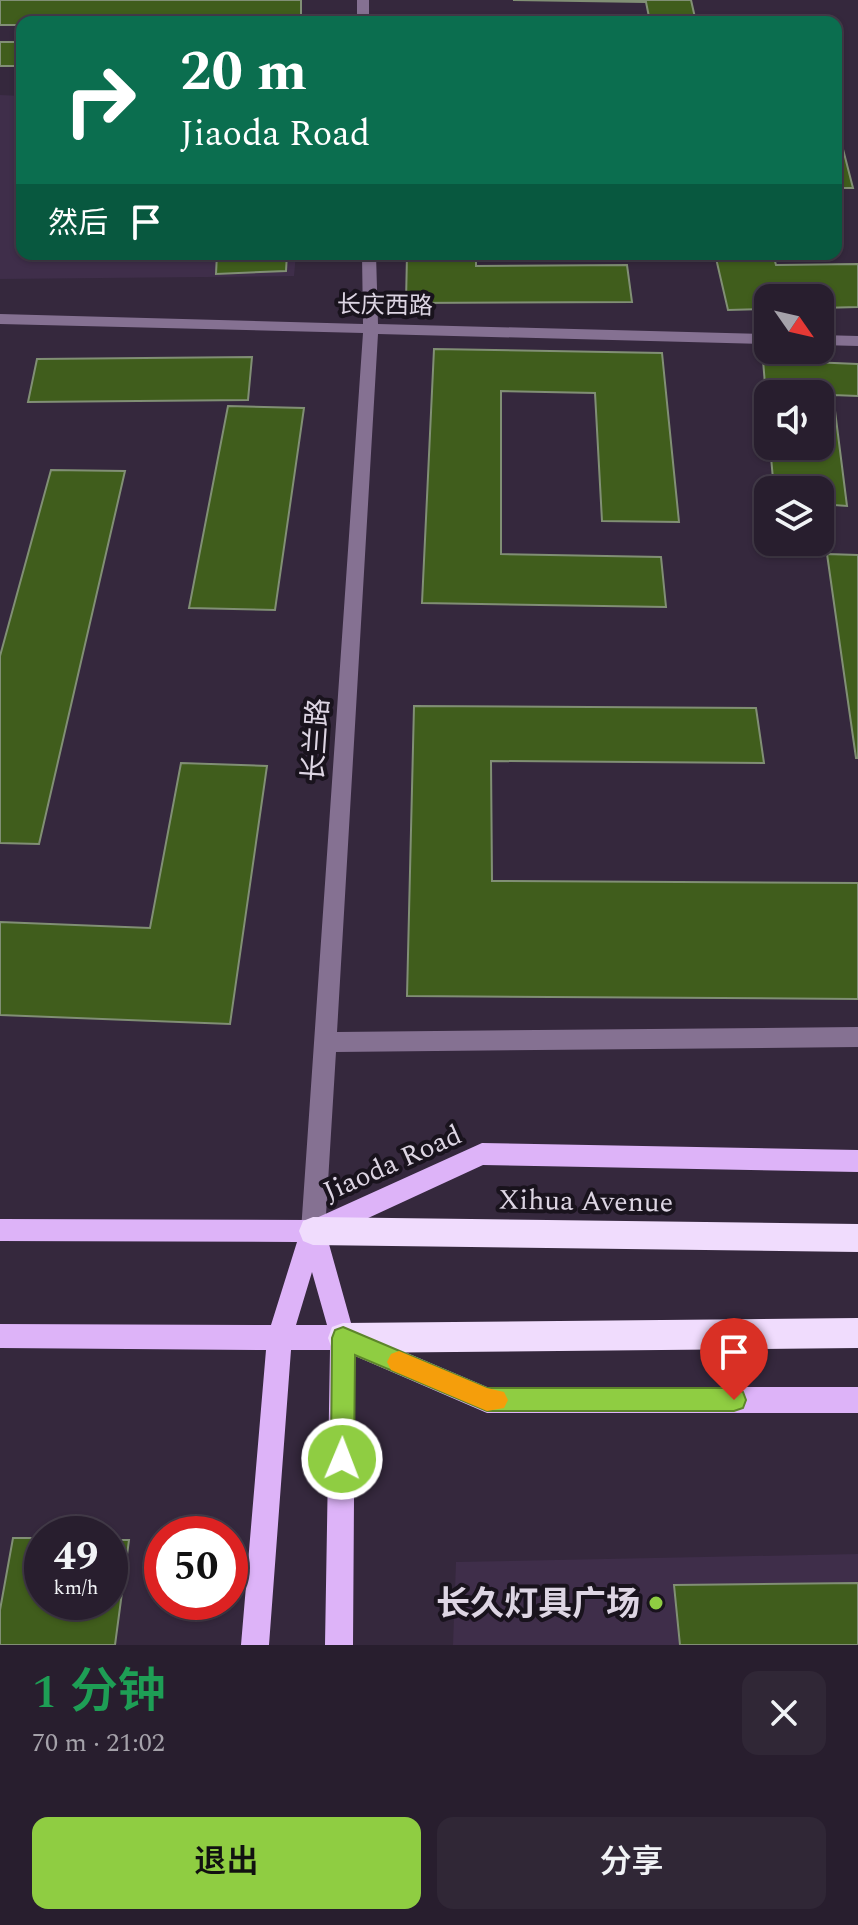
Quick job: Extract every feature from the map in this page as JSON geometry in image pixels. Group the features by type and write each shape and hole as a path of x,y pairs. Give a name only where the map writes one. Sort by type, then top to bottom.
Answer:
{"highway":[{"name":"Xihua Avenue","path":"313,1231 858,1238"},
{"path":"343,1338 858,1333"}],"main road":[{"name":"Jiaoda Road","path":"0,1230 313,1231 482,1154 858,1161"},
{"path":"255,1645 280,1337 313,1231"},
{"path":"313,1231 343,1338 339,1645"},
{"path":"0,1336 343,1338 487,1400 858,1400"}],"street":[{"name":"长兰路","path":"313,1231 371,329 369,260"},
{"name":"长庆西路","path":"0,319 754,339"},
{"path":"834,340 858,341"},
{"path":"323,1042 858,1037"}],"shaded area":[{"path":"0,95 16,96 16,260 295,260 294,276 0,279"},
{"name":"长久灯具广场","path":"858,1554 858,1645 453,1645 456,1562"}],"building":[{"path":"0,0 301,0 301,16 16,16 16,25 0,25"},
{"path":"513,0 691,0 695,16 649,16 646,2"},
{"path":"0,42 16,42 16,66 0,66"},
{"path":"842,145 853,188 842,188"},
{"path":"217,260 287,260 286,271 216,274"},
{"path":"407,260 476,260 476,266 627,265 632,302 406,303"},
{"path":"716,260 775,260 776,265 858,264 858,307 834,308 834,284 754,284 754,309 728,310"},
{"path":"434,349 662,353 679,522 602,521 595,393 501,391 501,554 661,557 666,607 422,603"},
{"path":"252,357 248,400 28,402 37,359"},
{"path":"763,364 858,364 858,396 834,395 834,380 765,380"},
{"path":"834,403 847,506 834,505 834,476 773,476 771,460 834,460"},
{"path":"228,406 304,408 275,610 189,608"},
{"path":"51,470 125,471 39,844 0,843 0,656"},
{"path":"834,554 858,555 856,758 827,556"},
{"path":"414,706 756,708 764,763 491,761 492,881 858,883 858,999 407,996"},
{"path":"181,763 267,766 230,1024 0,1015 0,922 150,928"},
{"path":"13,1538 24,1538 24,1620 118,1620 115,1645 0,1645 0,1610"},
{"path":"858,1583 858,1645 680,1645 674,1585"}],"slow traffic":[{"path":"399,1362 487,1400 496,1400"}],"place":[{"name":"长久灯具广场","path":"656,1603"}],"route":[{"path":"342,1459 343,1338 487,1400 734,1400"}]}
